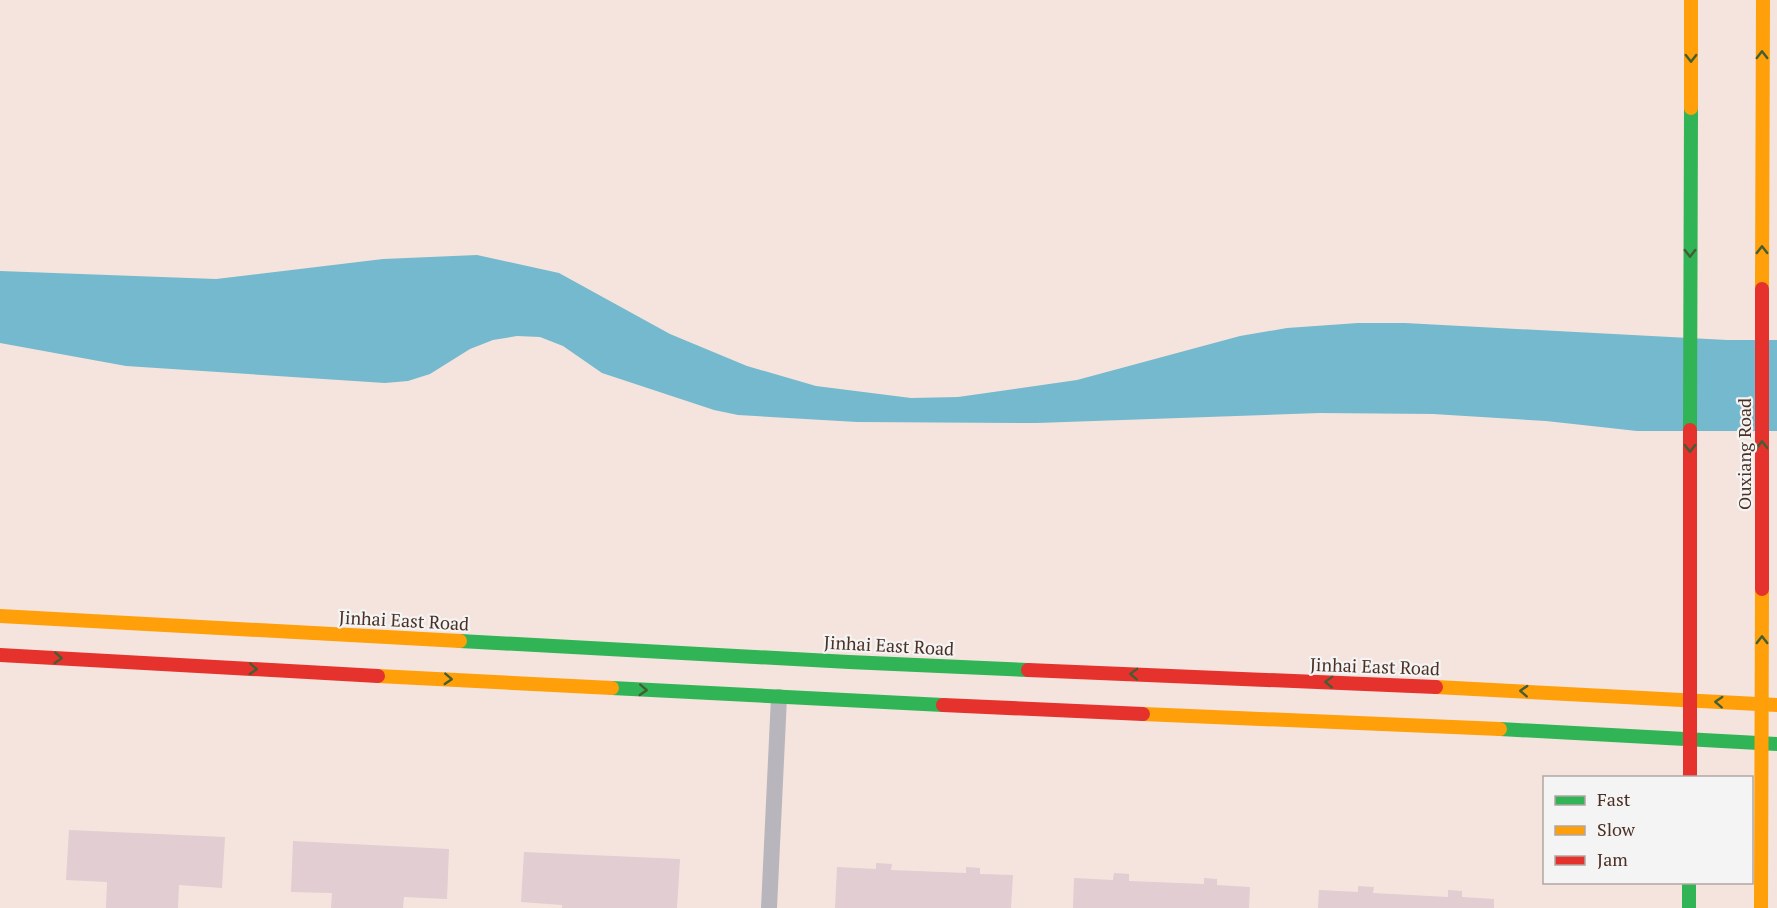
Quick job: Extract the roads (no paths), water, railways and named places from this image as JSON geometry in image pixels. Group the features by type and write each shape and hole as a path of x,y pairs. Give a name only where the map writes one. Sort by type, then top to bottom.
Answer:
{"main road":[{"path":"1690,776 1691,0"},
{"name":"Ouxiang Road","path":"1761,908 1763,0"},
{"name":"Jinhai East Road","path":"0,616 849,662 1472,688 1777,705"},
{"path":"0,655 779,697 1481,728 1777,744"},
{"path":"1689,884 1689,908"}],"lane":[{"path":"769,908 779,697"}],"water":[{"path":"477,255 559,273 670,334 747,366 816,386 911,398 958,397 1077,380 1240,336 1287,328 1358,323 1405,323 1727,340 1777,340 1777,431 1637,431 1546,421 1433,414 1320,413 1037,423 857,422 738,415 714,410 602,373 563,346 540,337 517,336 493,340 470,349 430,374 408,381 385,383 126,366 0,343 0,271 216,279 383,259"}]}
